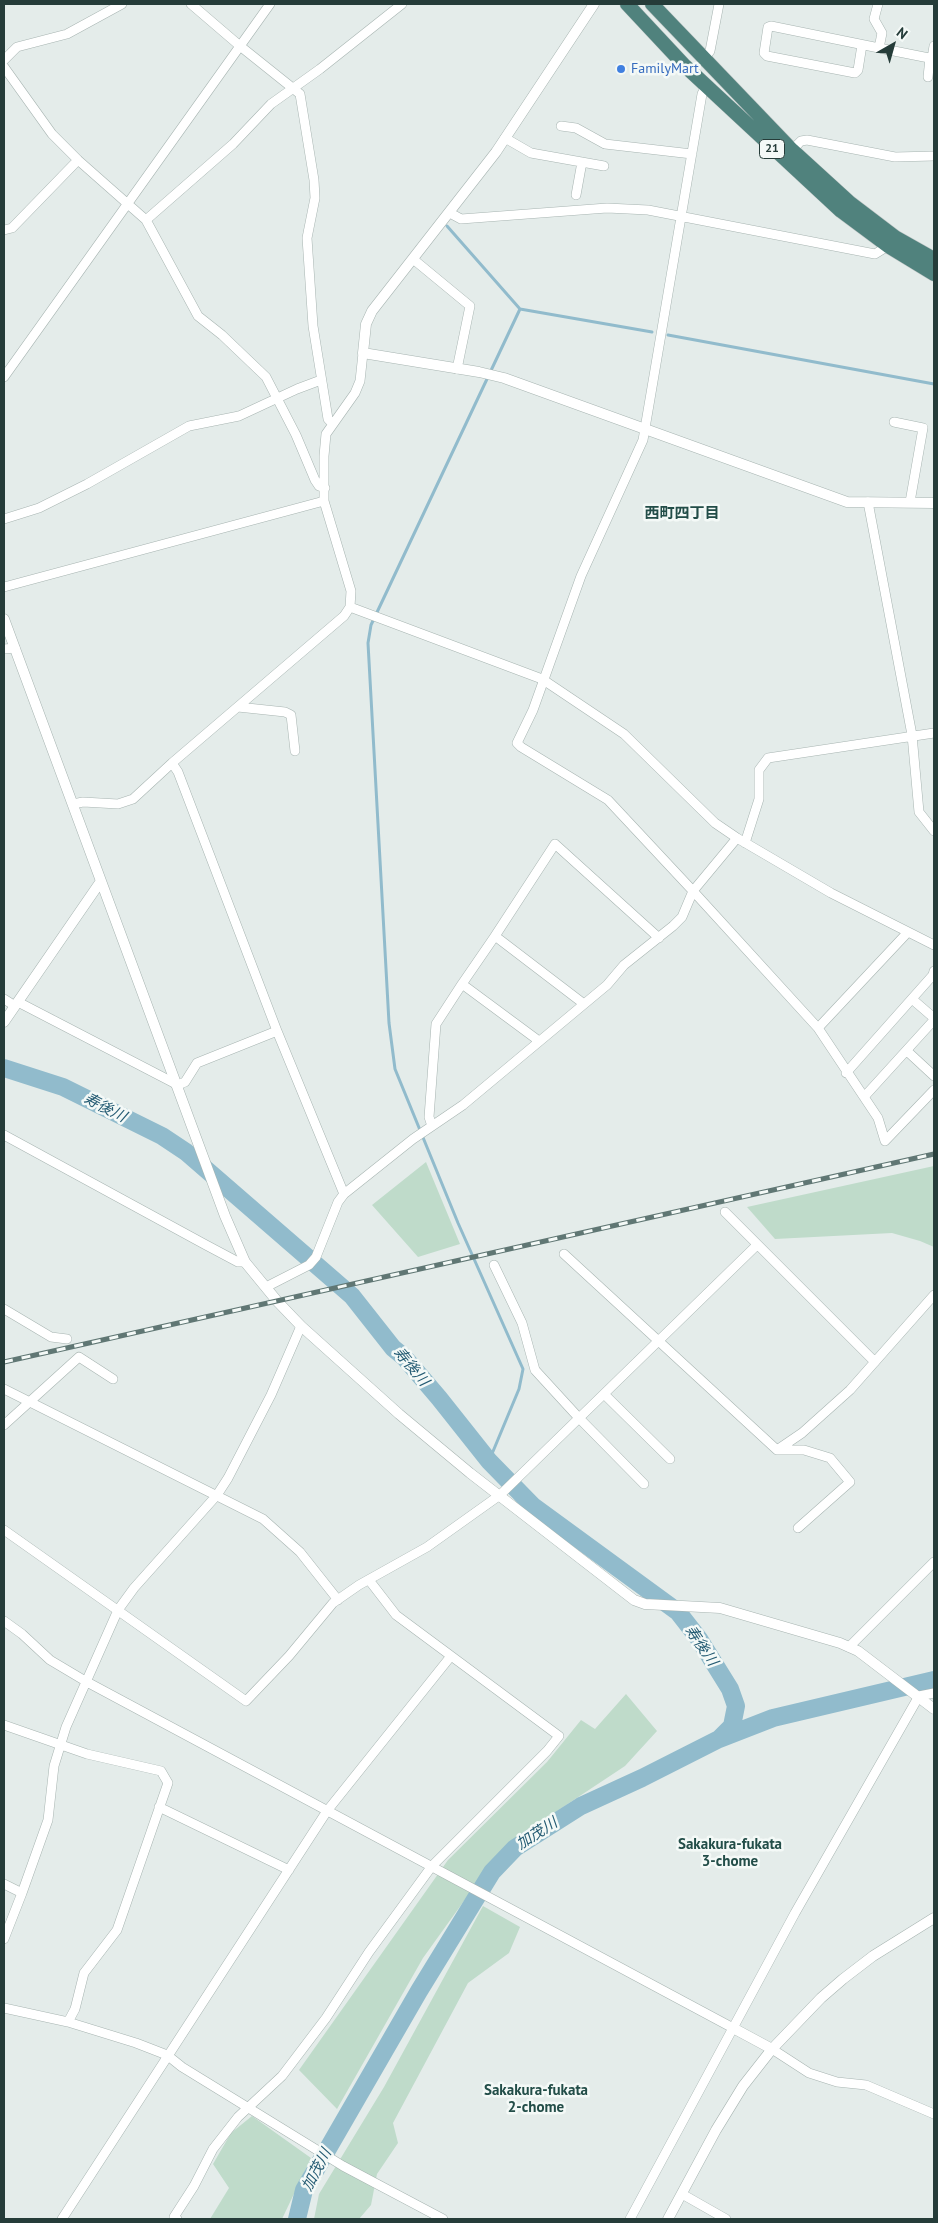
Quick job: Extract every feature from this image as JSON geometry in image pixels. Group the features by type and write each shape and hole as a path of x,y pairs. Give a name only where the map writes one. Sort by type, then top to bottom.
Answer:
{"highway":[{"name":"21","path":"627,4 685,66 834,205 888,246 934,274"},
{"name":"21","path":"652,4 792,150 849,202 895,236 934,259"}],"street":[{"path":"4,60 17,48 67,34 122,4"},
{"path":"190,4 300,94 314,180 314,198 307,238 313,326 328,419 332,423"},
{"path":"4,377 270,4"},
{"path":"146,220 233,144 271,104 293,90 402,4"},
{"path":"73,804 84,802 118,804 133,799 344,616 350,607 350,591 324,501 326,434 355,393 360,381 366,324 372,310 450,213 505,138 594,4"},
{"path":"704,60 710,51 719,4"},
{"path":"878,4 874,19 882,33 879,48"},
{"path":"862,45 858,70 855,73 767,56 764,53 768,28 771,26 932,58"},
{"path":"928,77 934,46"},
{"path":"4,67 52,134 127,205 146,220 198,316 222,335 266,377 296,434 315,480 319,486 324,488"},
{"path":"707,85 702,94 682,217 643,429 643,440 581,576 542,679 533,710 517,743 608,800 693,891 818,1028 846,1073 878,1118 885,1141 934,1090"},
{"path":"560,126 576,128 605,144 692,154"},
{"path":"505,138 531,153 604,166"},
{"path":"792,150 801,141 807,140 895,158 934,156"},
{"path":"4,230 12,228 78,160"},
{"path":"576,196 582,162"},
{"path":"450,213 461,220 607,208 648,210 874,254 888,246"},
{"path":"413,259 470,306 457,369"},
{"path":"363,353 496,376 847,502 934,503"},
{"path":"4,519 39,508 79,488 189,426 239,416 297,389 322,380"},
{"path":"894,422 924,428 910,502"},
{"path":"4,587 324,501"},
{"path":"868,502 912,735 919,812 934,831"},
{"path":"350,607 542,679 624,734 715,823 741,841 831,893 934,945"},
{"path":"4,619 178,1085 214,1188 245,1262 301,1326 398,1414 503,1493 634,1600 656,1605 720,1608 849,1647 874,1663 934,1708"},
{"path":"4,648 15,648"},
{"path":"238,707 285,712 292,715 295,752"},
{"path":"266,1286 309,1265 316,1257 338,1202 344,1194 417,1136 463,1105 608,985 624,965 659,938 682,917 693,891 741,841 759,799 759,770 768,758 934,733"},
{"path":"172,764 178,772 277,1031 344,1194"},
{"path":"430,1127 429,1117 436,1024 555,844 562,848 659,938"},
{"path":"4,1022 101,881"},
{"path":"818,1028 908,932"},
{"path":"495,936 584,1004"},
{"path":"846,1073 912,999 934,971"},
{"path":"462,984 539,1042"},
{"path":"4,999 178,1085 185,1082 197,1063 277,1031"},
{"path":"864,1097 934,1019 912,999"},
{"path":"907,1051 934,1076"},
{"path":"4,1134 238,1262 245,1262"},
{"path":"725,1212 875,1362"},
{"path":"4,1530 246,1701 338,1600 427,1547 503,1493 757,1245"},
{"path":"564,1254 777,1450 804,1450 830,1458 850,1482 798,1528"},
{"path":"494,1265 522,1323 535,1370 644,1484"},
{"path":"777,1450 802,1433 850,1390 934,1295"},
{"path":"4,1309 52,1337 67,1339"},
{"path":"4,1939 48,1820 54,1766 66,1726 118,1610 134,1588 217,1495 240,1457 267,1404 301,1326"},
{"path":"4,1425 78,1357 113,1379"},
{"path":"4,1389 263,1518 300,1552 338,1600"},
{"path":"604,1394 670,1459"},
{"path":"849,1647 934,1562"},
{"path":"177,2219 174,2217 194,2186 213,2149 238,2117 282,2076 326,2018 369,1952 432,1866 547,1751 559,1736 396,1615 369,1580"},
{"path":"4,1621 22,1634 50,1660 87,1682 772,2049 809,2073 837,2082 866,2085 934,2114"},
{"path":"62,2219 167,2055 328,1811 451,1656"},
{"path":"916,1694 934,1693"},
{"path":"630,2219 916,1694"},
{"path":"4,1725 60,1745 161,1772 168,1783 117,1930 84,1973 75,2009 68,2022"},
{"path":"159,1807 289,1870"},
{"path":"4,1884 22,1893"},
{"path":"668,2219 743,2086 772,2049 821,1998 843,1979 873,1956 934,1918"},
{"path":"4,2008 68,2022 136,2043 167,2055 182,2067 343,2166 443,2219"},
{"path":"682,2194 726,2219"}],"green space":[{"path":"426,1162 460,1244 418,1257 372,1205"},
{"path":"934,1166 934,1247 892,1233 775,1239 747,1207"},
{"path":"626,1694 657,1731 625,1766 533,1827 496,1859 484,1873 423,1958 337,2109 299,2070 448,1860 547,1762 581,1720 595,1729"},
{"path":"483,1906 520,1927 509,1953 468,1983 393,2123 398,2143 377,2174 371,2205 359,2219 314,2219 319,2194 384,2087"},
{"path":"252,2116 311,2158 282,2219 210,2219 229,2188 213,2164 231,2133"}],"waterway":[{"path":"447,226 520,309 652,332"},
{"path":"489,1461 519,1389 523,1369 458,1223 395,1069 389,1023 368,643 371,625 520,309"},
{"path":"668,335 934,384"},
{"name":"寿後川","path":"4,1068 63,1087 162,1136 186,1152 352,1296 393,1348 404,1357 439,1398 489,1461 533,1506 678,1612 699,1639 730,1689 736,1706 732,1726 719,1739"},
{"name":"加茂川","path":"297,2219 304,2190 419,1991 492,1872 515,1848 581,1806 719,1739 773,1718 934,1680"}],"railway":[{"path":"4,1362 934,1154"}],"place":[{"name":"FamilyMart","path":"621,69"}],"district":[{"name":"西町四丁目","path":"682,514"},
{"name":"Sakakura-fukata 3-chome","path":"730,1854"},
{"name":"Sakakura-fukata 2-chome","path":"536,2100"}]}
